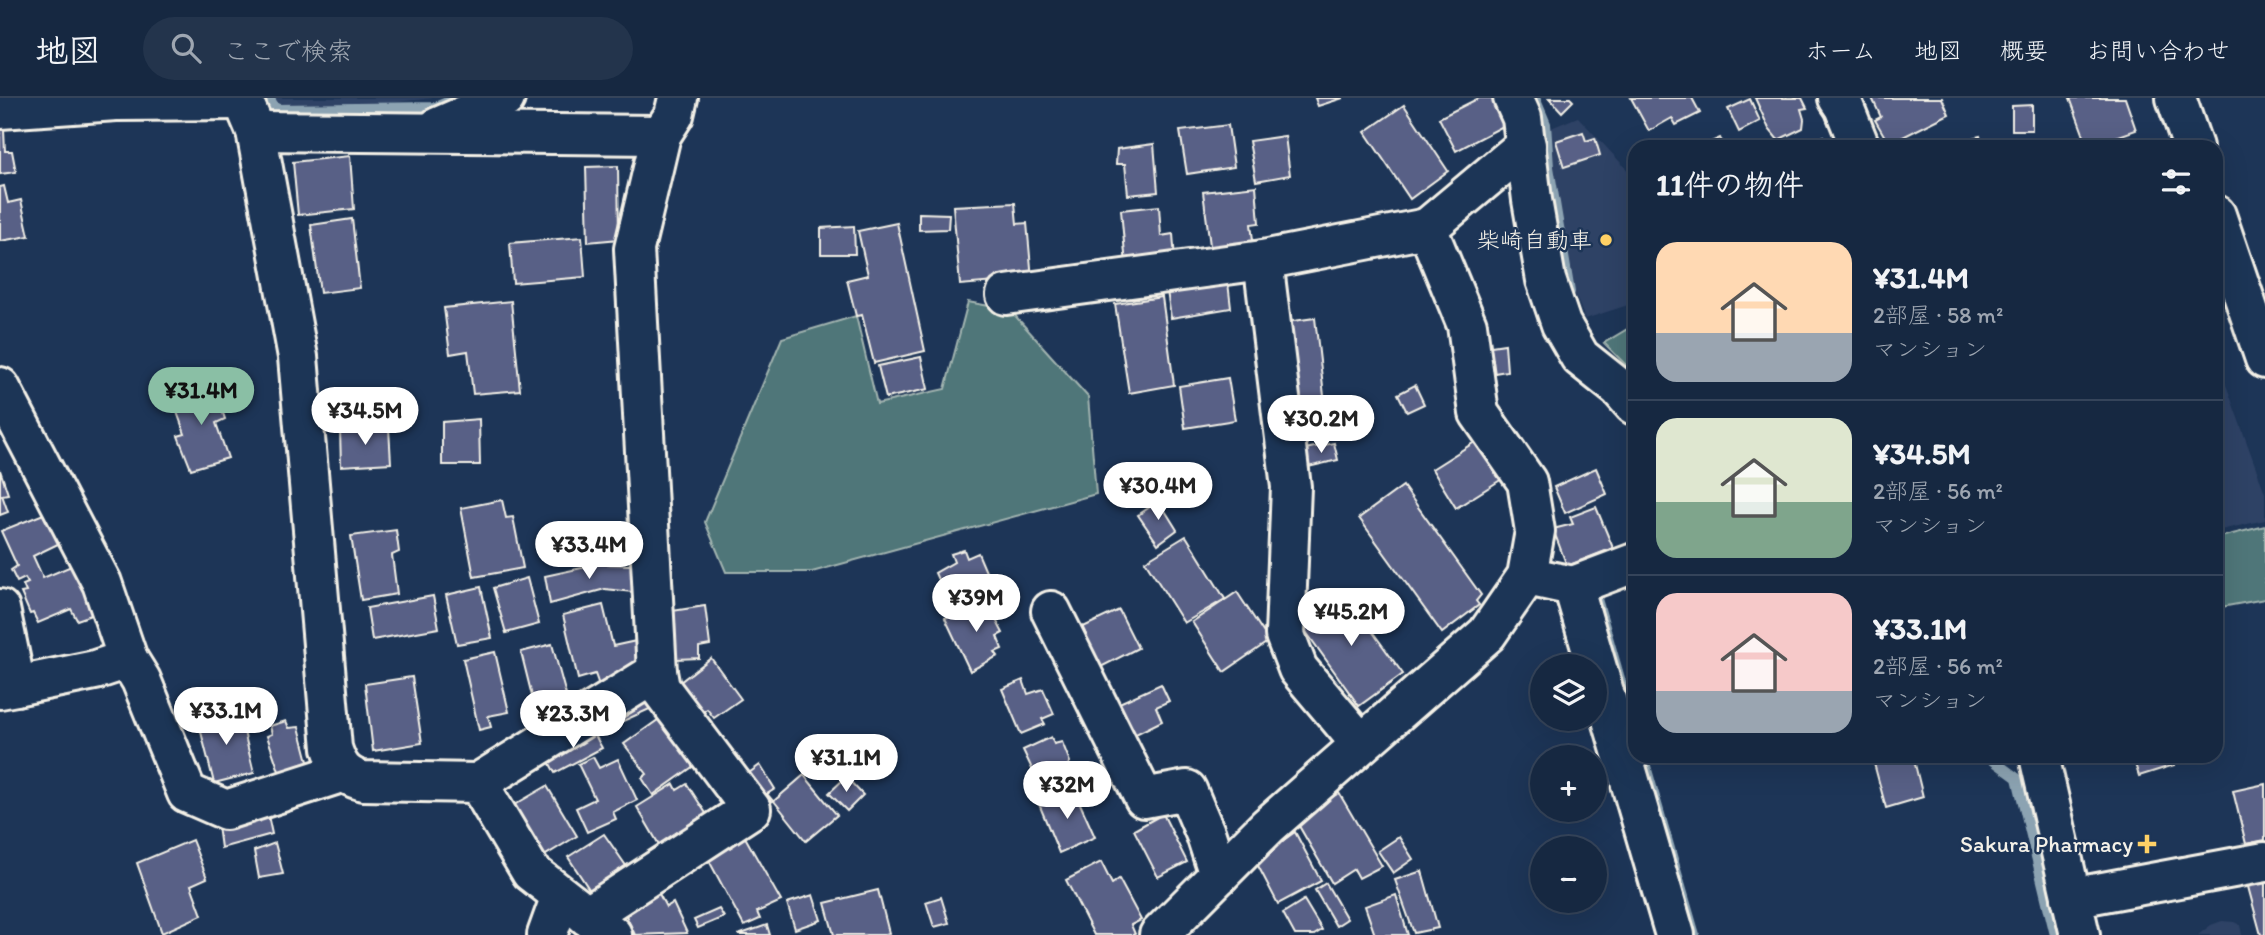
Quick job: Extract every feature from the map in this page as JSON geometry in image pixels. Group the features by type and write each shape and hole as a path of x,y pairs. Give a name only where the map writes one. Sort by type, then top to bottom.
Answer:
{"street":[{"path":"426,132 505,98"},
{"path":"547,935 587,915 751,809 660,688 657,672 634,248 661,135 674,116 678,98"},
{"path":"1513,98 1522,118 1532,200 1546,280 1561,324 1580,357 1628,398"},
{"path":"1838,98 1857,140"},
{"path":"2176,98 2191,140"},
{"path":"0,108 116,101 247,110 426,132 661,135"},
{"path":"247,110 298,357 332,748 338,766 349,777 363,781 478,783 657,672"},
{"path":"1006,295 1263,260 1427,228 1526,145"},
{"path":"1159,935 1268,826 1487,634 1527,576 1535,531 1527,482 1479,413 1467,325 1427,228"},
{"path":"2223,230 2253,292 2265,359"},
{"path":"1263,260 1291,488 1285,635 1298,669 1361,744"},
{"path":"0,387 102,583 128,659 141,680 187,793 226,810 344,772"},
{"path":"1527,576 1573,586 1628,565"},
{"path":"1573,586 1675,935"},
{"path":"0,609 8,687 95,670 128,659"},
{"path":"1051,611 1144,798 1187,790 1219,875"},
{"path":"2041,763 2080,935"},
{"path":"478,783 531,872 587,915"},
{"path":"2071,898 2265,862"}],"shaded area":[{"path":"262,98 434,98 273,115"},
{"name":"柴崎自動車","path":"1578,117 1628,171 1628,305 1585,319 1571,284 1552,171 1551,128"},
{"path":"2223,377 2265,493 2265,520 2223,529"},
{"path":"2222,921 2240,925 2242,935 2198,935 2211,925"}],"green space":[{"path":"968,302 1010,310 1088,397 1096,494 812,572 726,572 705,522 782,338 856,316 877,404 945,389"},
{"path":"1628,329 1628,367 1604,343"},
{"path":"2265,526 2265,599 2223,607 2223,536"}],"building":[{"path":"1315,98 1343,98 1318,106"},
{"path":"1479,98 1497,98 1509,123 1456,151 1439,118"},
{"path":"1549,98 1570,98 1573,101 1562,112"},
{"path":"1631,98 1692,98 1700,113 1676,125 1672,118 1649,131"},
{"path":"1755,98 1802,98 1807,108 1801,109 1803,128 1778,140 1769,129"},
{"path":"1872,98 1942,98 1949,114 1897,140 1887,140 1875,120 1881,117"},
{"path":"2070,98 2125,98 2136,130 2108,140 2085,140"},
{"path":"1750,99 1760,121 1739,132 1728,109"},
{"path":"1404,105 1448,171 1410,199 1365,132"},
{"path":"2032,105 2032,130 2012,130 2012,106"},
{"path":"1228,125 1234,167 1187,174 1180,131"},
{"path":"0,130 4,130 5,151 12,151 16,172 0,174"},
{"path":"1583,132 1586,141 1595,138 1600,155 1564,167 1556,141"},
{"path":"1285,136 1290,175 1256,181 1249,141"},
{"path":"1980,136 1981,140 1964,140"},
{"path":"1154,144 1158,192 1128,195 1125,164 1116,164 1117,149"},
{"path":"350,156 354,209 298,215 293,162"},
{"path":"618,166 619,239 588,242 586,167"},
{"path":"4,186 8,203 21,200 29,236 0,241 0,187"},
{"path":"1256,186 1259,223 1251,224 1254,248 1211,253 1203,192"},
{"path":"1015,203 1017,224 1027,223 1032,279 960,285 953,206"},
{"path":"1159,206 1161,236 1173,234 1175,260 1126,265 1121,210"},
{"path":"919,213 949,214 948,229 919,230"},
{"path":"352,219 360,288 320,293 311,225"},
{"path":"897,223 925,351 874,363 862,315 856,316 847,280 868,275 858,231"},
{"path":"854,226 855,254 821,254 821,228"},
{"path":"582,237 585,277 513,283 510,243"},
{"path":"1227,274 1231,308 1171,318 1166,284"},
{"path":"1162,297 1174,385 1129,393 1115,304"},
{"path":"511,301 520,390 473,394 468,351 450,354 444,308"},
{"path":"1315,318 1327,422 1300,426 1286,322"},
{"path":"1505,344 1507,371 1488,374 1484,347"},
{"path":"921,357 928,389 886,398 878,366"},
{"path":"1228,378 1235,420 1185,428 1179,386"},
{"path":"213,384 225,419 216,423 228,458 191,469 178,436 185,434 173,401"},
{"path":"1415,385 1424,404 1407,412 1398,394"},
{"path":"479,419 480,465 442,465 442,422"},
{"path":"389,428 391,463 341,466 340,430"},
{"path":"1478,440 1502,479 1456,508 1432,469"},
{"path":"1334,443 1338,460 1308,467 1305,449"},
{"path":"1596,468 1607,494 1565,513 1554,487"},
{"path":"0,470 8,494 2,495 8,512 0,515"},
{"path":"1403,486 1481,595 1476,601 1479,605 1442,633 1359,518"},
{"path":"502,500 506,518 513,517 523,568 474,577 461,508"},
{"path":"1159,501 1177,530 1158,544 1138,515"},
{"path":"1596,507 1613,548 1567,566 1553,529 1573,524 1570,517"},
{"path":"46,513 62,542 33,556 43,578 76,564 97,613 77,620 71,609 38,623 33,613 30,614 21,593 26,592 23,585 28,583 25,578 17,582 11,570 17,566 1,531"},
{"path":"396,530 399,552 392,555 397,594 361,600 351,536"},
{"path":"1186,536 1225,599 1184,623 1145,561"},
{"path":"964,550 967,558 978,553 992,586 950,607 935,573 954,562 951,554"},
{"path":"600,564 632,565 632,592 605,589 550,604 545,576"},
{"path":"527,578 539,624 506,633 493,588"},
{"path":"481,587 492,638 457,644 446,595"},
{"path":"1343,591 1403,674 1359,706 1299,622"},
{"path":"1237,592 1269,641 1224,672 1192,622"},
{"path":"433,596 439,628 372,640 367,608"},
{"path":"985,599 1003,633 997,636 1002,649 995,652 998,656 970,671 945,618"},
{"path":"603,605 613,646 636,641 643,670 600,688 595,674 578,679 563,615"},
{"path":"705,606 710,645 699,647 699,658 676,659 672,611"},
{"path":"1119,610 1138,648 1097,669 1077,630"},
{"path":"552,644 566,695 549,700 552,709 536,712 521,652"},
{"path":"495,652 509,712 488,716 491,727 479,730 463,659"},
{"path":"711,658 741,699 714,718 707,709 698,715 675,686"},
{"path":"412,677 422,743 373,751 365,684"},
{"path":"1023,680 1028,694 1043,689 1054,714 1042,719 1045,724 1021,734 1002,689"},
{"path":"1161,684 1169,701 1156,707 1162,721 1132,736 1117,704"},
{"path":"648,694 654,707 621,722 616,710"},
{"path":"239,711 254,773 214,783 198,720"},
{"path":"665,715 698,763 653,795 642,778 647,774 624,744"},
{"path":"286,721 289,728 299,727 309,765 280,774 267,736 272,734 270,726"},
{"path":"590,726 602,748 555,773 543,751"},
{"path":"1051,737 1054,744 1062,742 1072,776 1071,782 1044,794 1023,750"},
{"path":"593,757 599,768 618,759 637,800 613,812 616,819 587,832 576,808 595,799 578,764"},
{"path":"1874,763 1915,763 1923,797 1886,808"},
{"path":"2174,763 2174,765 2139,776 2135,764"},
{"path":"760,765 775,789 767,794 773,801 764,806 742,778"},
{"path":"804,775 837,815 806,841 774,801"},
{"path":"846,777 863,795 847,811 829,793"},
{"path":"674,784 677,790 687,784 709,818 661,848 637,807"},
{"path":"2265,784 2265,840 2246,844 2233,791"},
{"path":"547,786 577,836 544,856 514,805"},
{"path":"1073,788 1095,837 1059,853 1039,804"},
{"path":"1339,793 1382,866 1359,878 1354,869 1332,883 1295,819"},
{"path":"267,811 272,834 221,848 218,826"},
{"path":"1163,814 1187,862 1158,877 1134,830"},
{"path":"1295,832 1321,881 1278,904 1255,860"},
{"path":"604,834 629,870 593,895 568,857"},
{"path":"745,837 781,901 757,912 760,919 744,926 707,857"},
{"path":"1399,837 1413,859 1393,873 1378,851"},
{"path":"192,840 207,878 191,885 202,915 162,933 137,863"},
{"path":"275,843 283,874 259,878 254,851"},
{"path":"1101,862 1112,884 1119,879 1141,920 1131,925 1135,934 1133,935 1094,935 1066,880"},
{"path":"1422,871 1438,928 1414,933 1395,880"},
{"path":"2265,880 2265,935 2261,935 2247,883"},
{"path":"1326,883 1347,919 1336,926 1315,890"},
{"path":"656,888 666,907 673,903 687,933 635,935 621,905"},
{"path":"878,890 889,933 834,935 825,903"},
{"path":"813,895 821,920 795,929 787,903"},
{"path":"1396,895 1408,935 1375,935 1365,906"},
{"path":"941,897 949,923 934,927 926,902"},
{"path":"1304,900 1322,930 1314,935 1295,935 1283,913"},
{"path":"719,909 724,917 698,928 694,920"},
{"path":"767,925 770,935 738,935"}],"waterway":[{"path":"269,98 276,109 435,107 456,98"},
{"path":"1535,98 1546,124 1549,167 1570,292"},
{"path":"1604,590 1598,592 1597,599 1628,706"},
{"path":"1645,763 1695,935"},
{"path":"1997,763 2017,778 2055,935"}],"place":[{"name":"柴崎自動車","path":"1606,240"},
{"name":"Sakura Pharmacy","path":"2147,844"}]}
